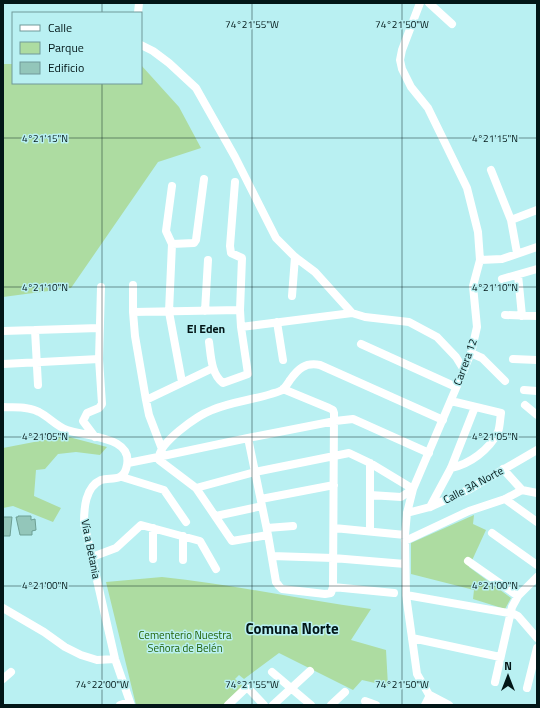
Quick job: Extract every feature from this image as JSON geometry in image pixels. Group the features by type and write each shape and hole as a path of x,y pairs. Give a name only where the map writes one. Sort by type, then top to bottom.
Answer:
{"street":[{"name":"Carrera 12","path":"420,3 402,50 400,60 402,69 411,87 428,108 467,188 478,232 480,260 473,286 477,327 471,353 413,489 407,513 405,538 406,595 417,674 435,705"},
{"path":"429,3 452,24"},
{"path":"142,46 153,51 169,63 196,88 276,238 295,257 315,272 352,313"},
{"path":"491,170 511,220 517,253"},
{"path":"172,244 194,243 196,240 204,179"},
{"path":"209,342 213,368 218,379 223,383 248,374 240,310 242,258 231,253 230,246 235,182"},
{"path":"172,186 166,231 172,244 169,312 182,382"},
{"path":"511,220 537,210"},
{"path":"480,260 502,259 537,247"},
{"path":"292,296 295,257"},
{"path":"205,311 208,260"},
{"path":"502,279 537,269"},
{"path":"518,275 522,316"},
{"path":"133,285 133,312 146,400 149,415 162,449"},
{"path":"95,437 84,421 87,412 99,408 102,404 99,359 101,287"},
{"path":"133,312 240,310"},
{"path":"241,327 352,313 365,317 409,322 437,337 456,357 464,370"},
{"path":"504,315 537,316"},
{"path":"277,322 283,360"},
{"path":"3,331 99,328"},
{"path":"36,330 38,385"},
{"path":"361,344 456,387"},
{"path":"471,353 482,358 505,381"},
{"path":"3,364 99,359"},
{"path":"513,359 537,360"},
{"path":"158,458 162,449 170,440 187,425 211,410 260,398 283,389 303,366 311,363 320,364 443,420"},
{"path":"146,400 213,368"},
{"path":"248,438 278,586 282,589 325,594 331,593 333,587 335,454 335,421 333,410 283,389"},
{"path":"524,390 537,391"},
{"path":"451,401 501,413 498,431 486,450 459,467 451,468"},
{"path":"525,405 537,415"},
{"path":"430,507 451,468 475,406"},
{"path":"3,407 38,411 62,428 95,437 106,438 116,442 126,453 128,463 126,471 122,477 164,490 186,522"},
{"path":"128,463 335,421 354,419 429,453"},
{"name":"Calle 3A Norte","path":"407,513 430,507 470,489 537,450"},
{"path":"196,488 255,472 335,454 348,453 370,463 413,489 401,497 370,495"},
{"path":"158,458 161,462 196,488 232,541 267,531 292,526"},
{"path":"370,463 370,531"},
{"path":"503,469 522,490"},
{"name":"Vía a Betania","path":"122,477 99,481 93,486 90,490 86,504 84,523 115,659 130,704"},
{"path":"216,516 334,485"},
{"path":"334,528 370,531 405,538 522,490 537,493"},
{"path":"505,498 537,522"},
{"path":"92,557 116,548 141,525 200,541 216,569"},
{"path":"153,528 153,559"},
{"path":"492,533 537,565"},
{"path":"183,536 183,560"},
{"path":"272,556 333,558 405,564"},
{"path":"468,561 518,596"},
{"path":"495,682 510,614 518,596 536,579"},
{"path":"333,587 394,593"},
{"path":"406,595 518,616 537,638"},
{"path":"3,608 44,632 65,648 97,660 115,659"},
{"path":"412,638 500,658"},
{"path":"528,688 537,648"},
{"path":"274,705 310,671"},
{"path":"3,679 11,672"},
{"path":"272,672 311,705"},
{"path":"228,705 247,687 264,705"},
{"path":"331,705 345,692"},
{"path":"425,705 430,695 449,705"},
{"path":"365,701 376,705"},
{"path":"120,705 130,704"}],"green space":[{"path":"3,64 12,64 12,84 142,84 142,66 179,107 201,148 158,162 71,288 3,297"},
{"path":"65,436 107,447 100,455 76,452 58,454 45,469 36,470 34,496 61,508 53,522 13,506 3,508 3,448"},
{"path":"474,515 473,524 486,530 469,567 511,598 505,609 473,599 474,590 411,574 411,543"},
{"name":"Cementerio Nuestra Señora de Belén","path":"162,577 371,609 351,640 386,650 388,686 362,680 353,690 279,653 244,679 239,675 235,679 243,686 223,705 136,705 106,582"}],"building":[{"path":"31,516 31,520 35,519 36,530 32,531 32,535 20,535 16,517"},
{"path":"3,517 12,517 10,536 3,536"}],"district":[{"name":"El Eden","path":"206,329"},
{"name":"Comuna Norte","path":"292,629"}]}
